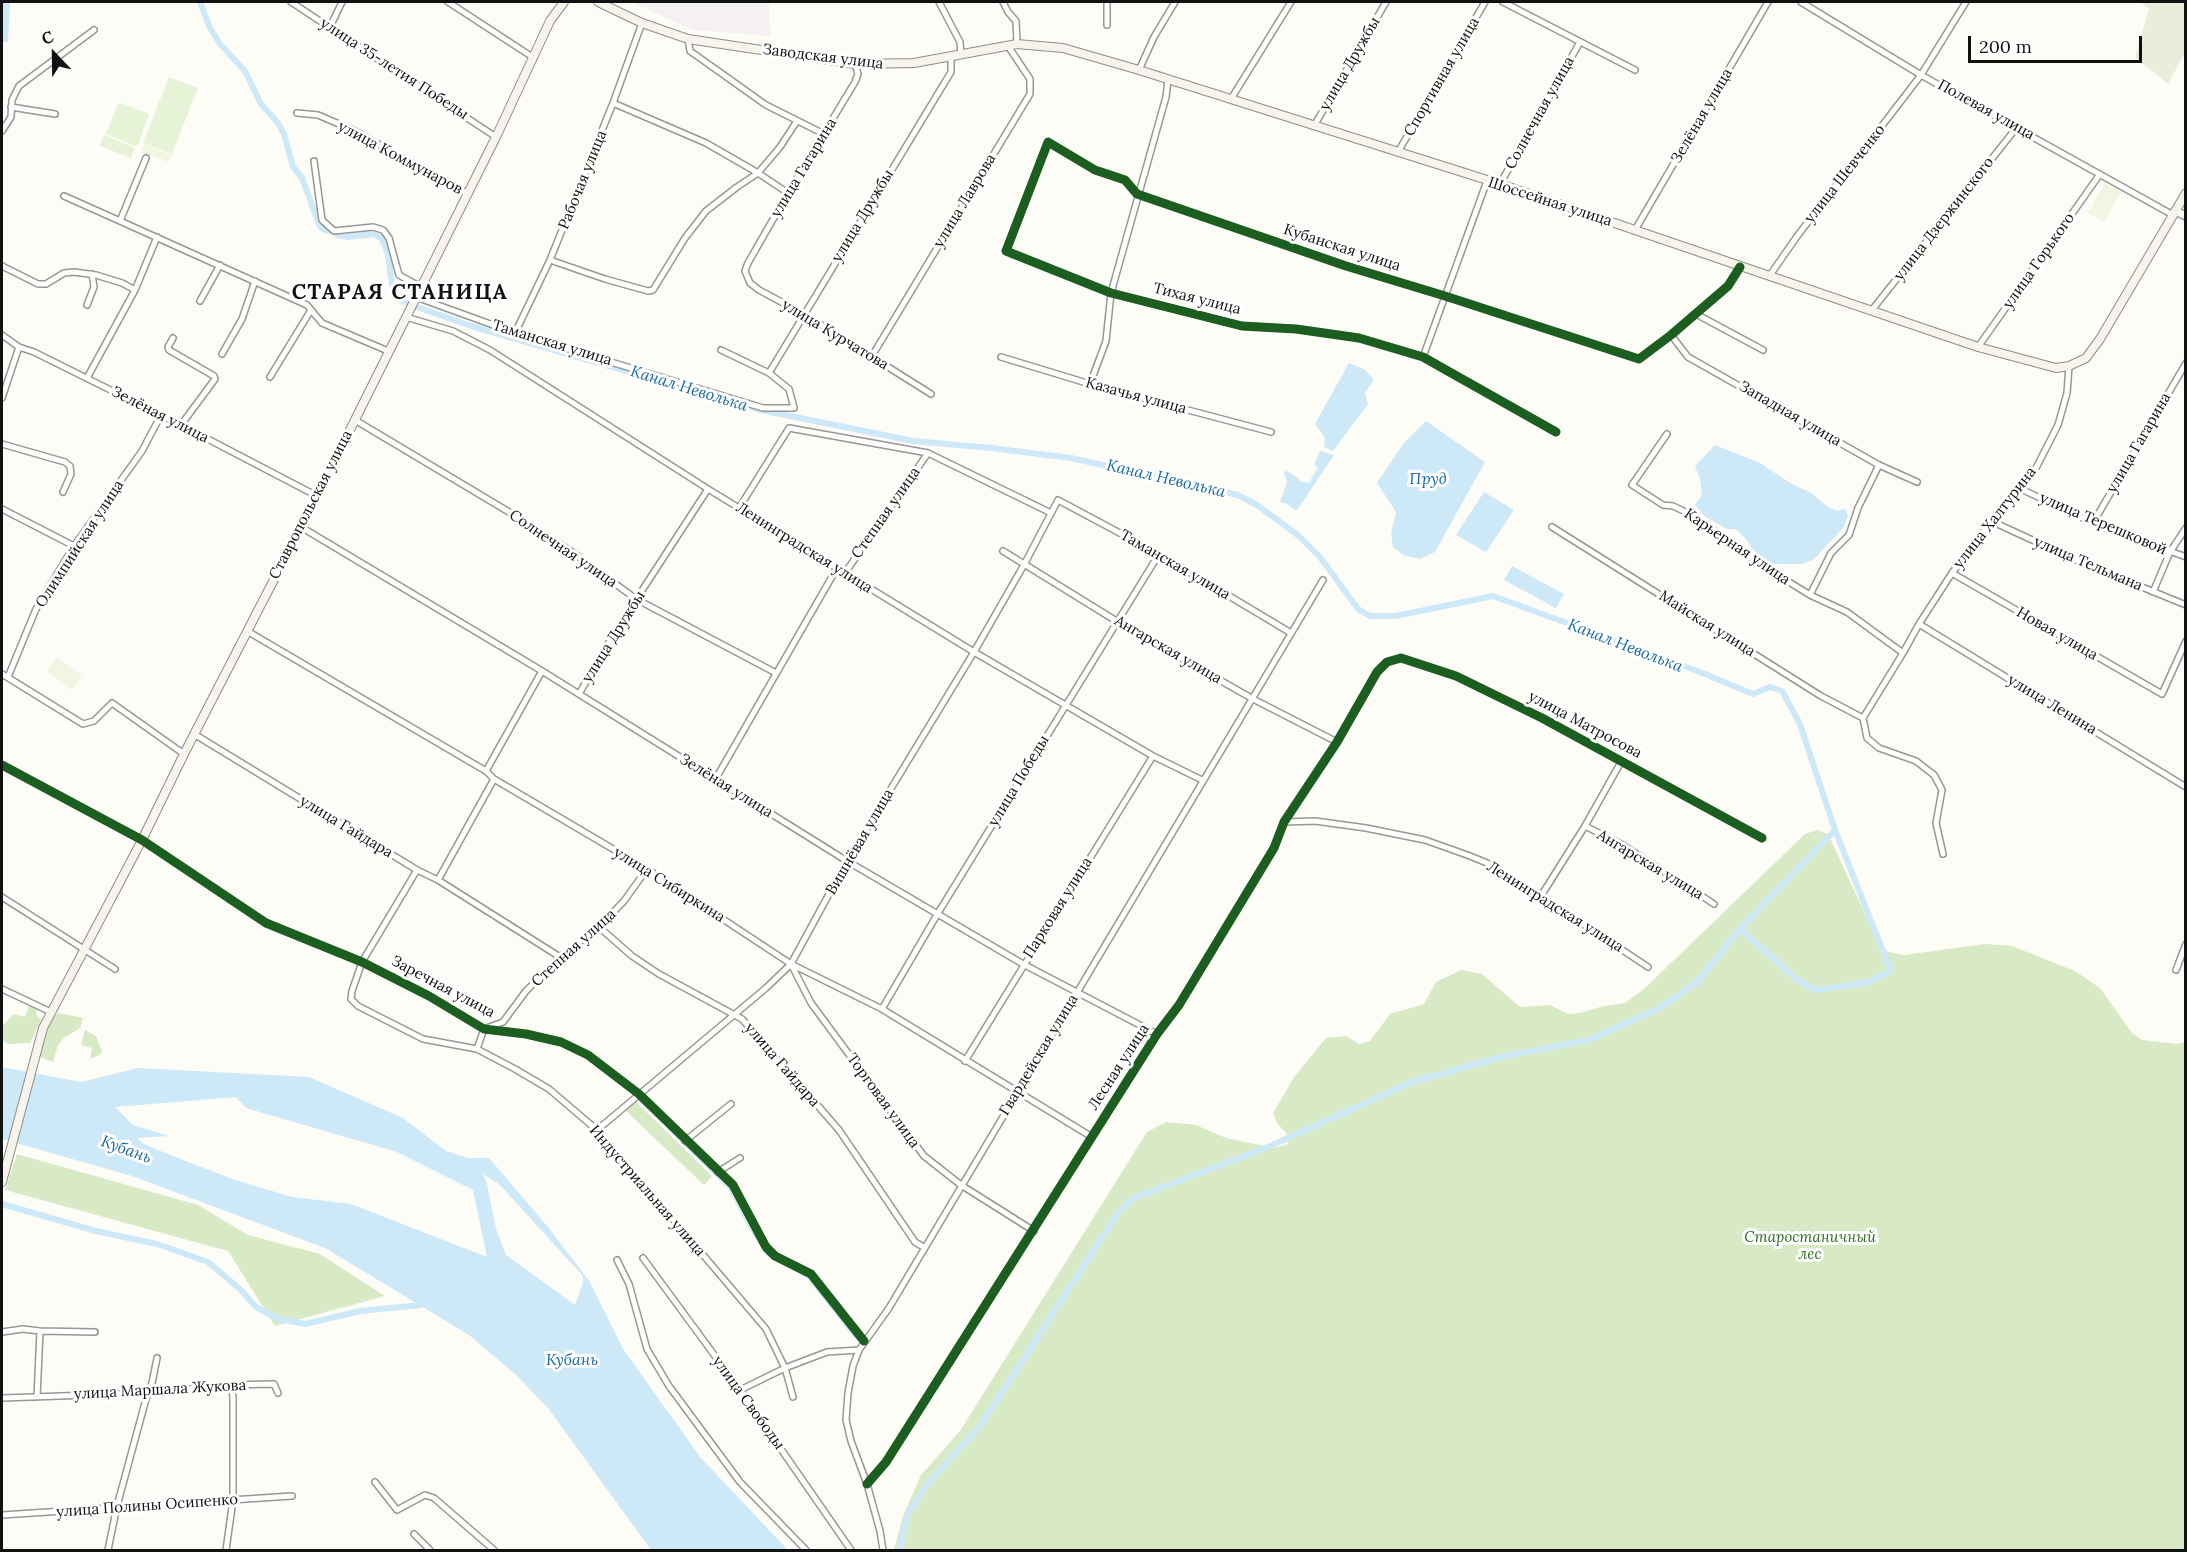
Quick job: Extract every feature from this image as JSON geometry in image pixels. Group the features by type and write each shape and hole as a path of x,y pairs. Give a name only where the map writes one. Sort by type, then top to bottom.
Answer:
{"main road":[{"name":"Ставропольская улица","path":"2,1182 43,1028 142,840 317,496 496,137 550,21 564,2"},
{"name":"Заводская улица","path":"597,2 642,23 688,39 855,63 914,63 1017,44 1028,44"},
{"name":"Шоссейная улица","path":"1028,44 1063,48 1139,70 1500,184 1978,347 2040,365 2056,368 2070,366"},
{"path":"2070,366 2086,358 2100,339 2174,213 2183,203 2186,193"}],"street":[{"name":"улица 35-летия Победы","path":"291,2 496,137"},
{"path":"330,27 342,2"},
{"path":"448,2 534,58"},
{"path":"939,2 960,42 961,55"},
{"path":"1003,2 1016,21 1017,44"},
{"path":"1107,2 1107,25"},
{"path":"1139,70 1154,37 1175,2"},
{"path":"1231,99 1291,2"},
{"name":"улица Дружбы","path":"1314,126 1386,2"},
{"name":"Спортивная улица","path":"1398,152 1485,2"},
{"path":"1503,2 1635,70"},
{"name":"Зелёная улица","path":"1635,230 1768,2"},
{"name":"Полевая улица","path":"1800,2 1921,75 2174,213"},
{"name":"улица Шевченко","path":"1770,275 1921,75 1966,2"},
{"name":"Рабочая улица","path":"515,333 550,260 614,103 642,23"},
{"path":"2,131 10,117 12,100 19,86 94,30"},
{"path":"688,39 690,51 766,105 824,134"},
{"name":"Солнечная улица","path":"1500,184 1580,42"},
{"name":"улица Лаврова","path":"872,356 1030,93 1030,78 1008,46"},
{"name":"улица Дружбы","path":"769,374 951,72 951,58"},
{"name":"улица Гагарина","path":"745,271 747,263 855,82 858,74 855,63"},
{"path":"1090,384 1106,341 1111,293 1166,97 1168,80"},
{"path":"614,103 706,143 788,193"},
{"path":"11,107 55,114"},
{"name":"улица Коммунаров","path":"297,113 318,115 353,130 468,194"},
{"path":"550,260 605,279 648,291 653,290 685,238 706,211 758,173 780,147 797,121"},
{"name":"улица Дзержинского","path":"1872,310 2017,127"},
{"name":"Кубанская улица","path":"1048,142 1095,170 1125,180 1137,194 1346,266 1638,359 1671,335"},
{"name":"Тихая улица","path":"1048,142 1005,251 1111,293 1242,326 1296,329 1359,338 1424,357 1556,432"},
{"path":"120,221 146,158"},
{"path":"314,161 322,220 334,231 373,227 383,230 389,238 399,275 421,287"},
{"name":"улица Горького","path":"1978,347 2100,174"},
{"path":"1424,357 1487,181"},
{"path":"64,196 255,280 307,305 322,323 388,351"},
{"path":"2174,213 2186,216"},
{"path":"87,378 135,290 157,237"},
{"path":"200,301 220,265"},
{"path":"2,266 38,284 46,284 64,273 92,274 122,283 135,290"},
{"path":"1671,335 1728,286 1740,267"},
{"name":"улица Курчатова","path":"745,271 750,283 759,290 804,314 931,394"},
{"path":"87,304 94,287 92,274"},
{"path":"222,354 242,319 255,280"},
{"name":"Таманская улица","path":"415,299 515,333 763,408 794,408 789,389 769,374"},
{"path":"270,377 311,310"},
{"path":"1696,314 1763,350"},
{"name":"Ленинградская улица","path":"407,315 453,331 490,350 708,489 974,652 1153,756 1202,780"},
{"name":"Зелёная улица","path":"2,335 19,347 34,352 181,424 317,496"},
{"name":"Западная улица","path":"1671,335 1688,357 1879,465 1917,482"},
{"path":"173,338 168,347 169,350 214,376 215,379 181,424"},
{"path":"2,398 19,347"},
{"path":"722,350 769,374"},
{"name":"Казачья улица","path":"1001,357 1090,384 1272,432"},
{"name":"улица Гагарина","path":"2093,523 2186,363"},
{"name":"улица Халтурина","path":"1863,718 1952,573 1991,521 2021,489 2036,468 2058,425 2067,393 2070,366"},
{"name":"Олимпийская улица","path":"8,678 36,609 74,546 142,451 161,415"},
{"name":"Солнечная улица","path":"354,420 572,552 636,599 776,673"},
{"path":"739,508 789,429 928,453 1051,513"},
{"name":"Карьерная улица","path":"1667,434 1632,485 1663,505 1673,506 1692,515 1720,535 1723,541 1810,595 1847,612 1903,653"},
{"path":"2,444 65,462 70,466 71,474 63,492"},
{"name":"Степная улица","path":"844,573 928,453"},
{"path":"1810,595 1831,553 1849,535 1858,508 1879,465"},
{"name":"улица Дружбы","path":"579,694 636,599 708,489"},
{"name":"улица Терешковой","path":"2021,489 2093,523 2186,557"},
{"name":"Таманская улица","path":"1058,500 1159,555 1291,633"},
{"name":"Вишнёвая улица","path":"597,1130 791,963 847,861 974,652 1058,500"},
{"path":"2,509 74,546"},
{"name":"улица Тельмана","path":"1991,521 2078,561 2186,605"},
{"name":"Зелёная улица","path":"301,527 542,671 847,861 1023,964 1157,1034"},
{"name":"Майская улица","path":"1552,527 1821,696 1863,718"},
{"path":"2153,592 2170,552 2186,528"},
{"name":"Ангарская улица","path":"1003,551 1118,622 1253,699 1337,742"},
{"name":"улица Победы","path":"882,1010 938,913 1159,555"},
{"name":"Степная улица","path":"716,780 837,568"},
{"name":"Новая улица","path":"1952,573 2162,694 2186,641"},
{"name":"Гвардейская улица","path":"882,1551 880,1531 846,1420 853,1366 859,1350 889,1308 1323,580"},
{"name":"улица Ленина","path":"1919,624 2186,787"},
{"name":"улица Сибиркина","path":"247,632 486,771 494,779 647,869 791,963 882,1010 1092,1137"},
{"name":"улица Матросова","path":"1387,662 1401,658 1456,676 1542,718 1762,838"},
{"name":"Лесная улица","path":"867,1484 886,1462 1157,1034 1179,1005 1274,848 1284,822 1337,742 1377,672 1387,662"},
{"path":"486,771 542,671"},
{"path":"2,674 83,724 94,722 112,703 184,754"},
{"path":"1863,718 1868,738 1879,748 1916,760 1934,775 1942,790 1936,823 1943,854"},
{"name":"улица Гайдара","path":"194,734 417,870 438,880 560,957"},
{"name":"Парковая улица","path":"965,1061 1153,756"},
{"path":"1541,896 1585,826 1621,762"},
{"name":"Заречная улица","path":"2,765 142,840 266,923 362,962 429,996 484,1029 526,1034 561,1042 588,1055 639,1094 732,1185 766,1247 775,1256 811,1274 864,1341"},
{"path":"438,880 494,779"},
{"name":"Ленинградская улица","path":"1284,822 1315,821 1366,828 1425,840 1487,863 1648,967"},
{"name":"Ангарская улица","path":"1585,826 1623,845 1714,904"},
{"name":"Степная улица","path":"484,1029 503,1022 526,991 560,957 598,927 624,901 647,869"},
{"path":"362,962 417,870"},
{"path":"2,897 115,969"},
{"name":"улица Гайдара","path":"598,927 659,975 742,1019 839,1130 915,1242 925,1248"},
{"path":"2176,970 2186,944"},
{"name":"Индустриальная улица","path":"362,962 351,999 358,1005 423,1039 477,1049 549,1089 597,1130 766,1329 785,1368 793,1397"},
{"name":"Торговая улица","path":"791,963 811,1003 916,1147 932,1163 961,1185 1034,1231"},
{"path":"2,989 51,1012"},
{"path":"477,1049 484,1029"},
{"path":"685,1141 730,1104"},
{"path":"718,1172 740,1158"},
{"name":"улица Свободы","path":"643,1258 740,1390 851,1551"},
{"path":"617,1260 629,1284 646,1349 669,1386 740,1482 806,1551"},
{"path":"2,1332 23,1329 94,1332"},
{"path":"37,1397 40,1331"},
{"path":"740,1390 785,1368 827,1352 859,1350"},
{"path":"108,1551 117,1506 158,1358"},
{"name":"улица Маршала Жукова","path":"2,1398 148,1393 227,1385 274,1384 278,1393"},
{"path":"226,1551 233,1500 233,1398 232,1388 227,1385"},
{"path":"375,1482 397,1510 425,1495 434,1498 494,1551"},
{"name":"улица Полины Осипенко","path":"2,1515 292,1496"},
{"path":"414,1534 430,1551"}],"shaded area":[{"path":"631,2 769,2 770,36 693,30"}],"green space":[{"path":"2140,2 2185,2 2185,57 2183,56 2168,84 2135,57 2149,9"},
{"path":"169,77 198,88 172,154 143,143"},
{"path":"121,103 149,114 138,145 135,146 106,134 118,104"},
{"path":"104,135 135,148 131,158 100,146"},
{"path":"144,144 171,155 168,162 141,152"},
{"path":"2105,183 2121,192 2104,222 2088,213"},
{"path":"57,657 82,676 72,690 47,671"},
{"name":"Старостаничный лес","path":"1817,830 1828,834 1880,946 1889,952 1904,955 1985,944 2012,946 2075,971 2100,988 2132,1033 2142,1040 2178,1044 2185,1042 2185,1550 894,1550 903,1516 921,1475 960,1431 1147,1132 1166,1122 1196,1125 1226,1138 1274,1148 1288,1144 1289,1136 1277,1123 1273,1113 1294,1077 1326,1038 1346,1036 1359,1044 1370,1041 1390,1014 1424,1004 1436,982 1461,970 1482,974 1520,1007 1550,1005 1568,1014 1625,1003 1644,989 1805,834"},
{"path":"29,1006 37,1010 36,1014 41,1020 30,1043 9,1044 2,1041 2,1026 14,1014 25,1017"},
{"path":"59,1013 83,1018 80,1028 64,1038 58,1045 53,1062 40,1057 48,1027 54,1016"},
{"path":"85,1030 96,1036 102,1051 101,1054 90,1059 92,1048 81,1045"},
{"path":"635,1101 712,1176 704,1185 626,1111"},
{"path":"17,1154 198,1205 248,1235 320,1254 385,1296 275,1326 228,1251 5,1190"}],"water":[{"path":"2,2 10,2 8,42 2,42"},
{"path":"1349,363 1364,369 1374,379 1365,393 1368,404 1333,451 1324,447 1325,438 1315,424"},
{"name":"Пруд","path":"1426,421 1485,462 1435,552 1420,559 1403,555 1393,547 1391,533 1396,512 1377,483 1403,444"},
{"path":"1715,445 1760,463 1792,484 1811,493 1828,507 1837,511 1845,509 1848,516 1843,528 1813,560 1802,564 1771,564 1759,558 1745,538 1735,529 1727,529 1704,516 1695,505 1702,495 1700,479 1695,466"},
{"path":"1320,451 1334,455 1298,509 1295,510 1280,502 1287,482 1284,472 1287,471 1299,481 1309,483 1318,467 1314,465"},
{"path":"1484,492 1514,510 1486,552 1456,535"},
{"path":"1512,566 1564,594 1556,608 1504,580"},
{"name":"Кубань","path":"2,1067 81,1082 138,1068 309,1077 403,1118 446,1151 468,1158 489,1158 548,1227 590,1282 623,1349 701,1458 788,1550 651,1550 548,1408 515,1374 469,1335 325,1248 132,1176 2,1139","holes":["236,1097 246,1108 397,1152 473,1190 487,1257 351,1204 292,1197 232,1179 158,1150 137,1138 169,1136 133,1125 115,1107","483,1174 499,1184 583,1276 583,1283 575,1305 506,1255 496,1229"]}],"waterway":[{"name":"Канал Неволька","path":"200,2 210,28 220,44 245,71 261,104 278,123 284,134 293,167 302,178 320,227 328,231"},
{"name":"Канал Неволька","path":"337,235 348,237 374,234 382,239 388,254 392,285 398,299 407,303"},
{"name":"Канал Неволька","path":"417,307 471,326 761,410 913,441 1071,458 1238,495 1257,505 1299,536 1320,557 1358,609 1370,616 1396,616 1493,596 1700,672 1753,694 1770,687 1782,691 1800,724 1835,830 1891,971 1865,983 1815,990 1795,978 1740,929"},
{"path":"900,1550 908,1513 930,1481 981,1425 1120,1210 1134,1198 1268,1147 1412,1082 1505,1056 1589,1040 1660,1008 1697,982 1740,929 1835,830"},
{"path":"638,1099 729,1189 748,1226 767,1255 807,1277 855,1338"},
{"path":"2,1204 96,1231 157,1244 208,1262 241,1290 256,1307 279,1319 305,1324 360,1311 421,1305"}],"cycle path":[{"path":"1556,432 1423,357 1359,338 1296,329 1242,326 1111,293 1006,251 1048,142 1095,170 1125,180 1137,194 1346,266 1639,359 1728,286 1740,267"},
{"path":"867,1484 886,1462 1157,1034 1179,1005 1274,848 1284,822 1337,742 1377,672 1387,662 1401,658 1456,676 1542,718 1762,838"},
{"path":"2,765 142,840 266,923 362,962 429,996 484,1029 526,1034 561,1042 588,1055 639,1094 733,1185 766,1247 775,1256 811,1274 864,1341"}],"district":[{"name":"СТАРАЯ СТАНИЦА","path":"400,293"}]}
